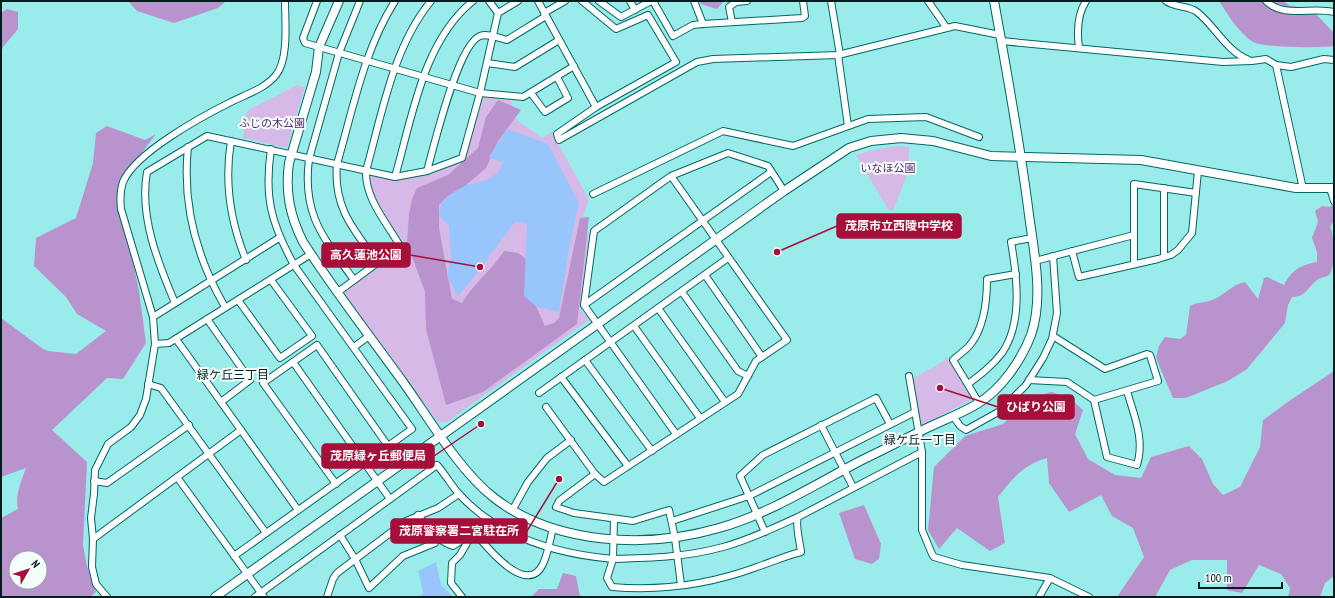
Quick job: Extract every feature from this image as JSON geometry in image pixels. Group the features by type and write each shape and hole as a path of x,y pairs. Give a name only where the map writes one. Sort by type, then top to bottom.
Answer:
{"street":[{"path":"107,597 96,584 92,567 93,539 91,518 95,470 108,444 131,427 140,415 146,399 155,344 153,317 123,221 120,200 124,182 135,165 151,150 196,121 244,96 276,76 283,62 285,1"},
{"path":"317,1 303,38 305,43 480,93 523,97 574,66"},
{"path":"339,1 319,47 316,72 290,154 287,174 290,208 296,228 311,254 441,435 455,457 493,497 513,509 553,528 612,539 634,540 675,538 720,528 757,515 918,432 979,403 1000,384 1014,368 1031,334 1036,303 1035,261 1022,158 994,1"},
{"path":"354,280 321,233 314,219 308,192 309,159 339,52 360,1"},
{"path":"378,263 348,222 343,212 337,190 337,164 367,60 379,28 395,1"},
{"path":"338,292 400,246 371,198 368,190 366,171 395,69 408,35 420,15 431,1"},
{"path":"396,177 424,77 440,40 453,20 473,1"},
{"path":"489,1 498,13"},
{"path":"175,303 155,248 147,210 145,185 147,172 207,136 396,177 427,171 462,158 480,93 498,13 518,1"},
{"path":"538,1 596,107"},
{"path":"427,171 452,85 462,57 475,38 481,35 507,40 565,1"},
{"path":"582,1 616,29 648,15 676,62 596,107 557,134 559,140 697,62 713,59 839,55 946,27 974,28 1001,38 1079,48 1223,62 1266,59 1276,65 1291,67 1324,59 1334,60"},
{"path":"599,1 621,17 652,1 673,36 693,25 802,18 805,16 803,1"},
{"path":"630,1 635,10"},
{"path":"694,1 703,24"},
{"path":"732,22 729,7 736,2 747,1"},
{"path":"831,1 848,126"},
{"path":"928,1 946,27"},
{"path":"1079,48 1077,31 1080,16 1086,1"},
{"path":"1166,1 1172,5 1196,11 1238,54 1252,61"},
{"path":"1266,1 1275,7 1287,11 1316,10 1334,12"},
{"path":"487,63 515,67 559,40"},
{"path":"1276,65 1303,188"},
{"path":"531,93 545,112 563,102 568,98 557,77"},
{"path":"593,194 723,131 793,146 868,119 926,117 979,137"},
{"path":"215,597 715,239 841,152 860,144 878,140 919,139 991,156 1141,160 1303,188 1332,188 1334,201"},
{"path":"232,142 227,168 229,199 233,225 246,260"},
{"path":"188,147 186,182 189,212 193,230 210,281 225,307"},
{"path":"234,556 412,429 294,265 280,238 269,201 268,172 271,150"},
{"path":"676,434 584,305 594,231 670,176 728,154 768,166 784,191"},
{"path":"1072,251 1079,277 1164,257 1178,250 1192,233 1198,171"},
{"path":"584,305 772,172"},
{"path":"546,407 595,474 604,482 738,394 756,361 787,340 670,176"},
{"path":"1134,264 1134,184 1196,193"},
{"path":"1164,188 1164,257"},
{"path":"1035,261 1134,235"},
{"path":"153,317 280,238"},
{"path":"968,384 989,368 1002,352 1015,317 1018,285 1011,242 1032,238"},
{"path":"155,344 169,343 176,339 225,307 272,280 311,254"},
{"path":"953,416 960,426 966,430 1000,411 1029,380 1043,358 1053,336 1057,313 1053,256"},
{"path":"539,393 728,258"},
{"path":"979,403 953,360 970,345 979,328 987,297 987,279 1016,274"},
{"path":"705,275 762,357"},
{"path":"238,300 280,358 312,336 272,280"},
{"path":"682,292 738,371 748,376"},
{"path":"658,308 725,402"},
{"path":"207,319 250,380 221,402"},
{"path":"634,326 700,418"},
{"path":"354,347 369,336"},
{"path":"1053,336 1105,368 1147,354 1150,355 1158,381 1094,400"},
{"path":"176,339 298,510"},
{"path":"336,484 263,383 317,345 388,446"},
{"path":"585,360 652,451"},
{"path":"293,362 390,499"},
{"path":"909,376 922,452 922,530 932,554 962,565 1050,578 1088,597"},
{"path":"561,377 628,466"},
{"path":"1029,380 1067,382 1094,400 1107,457 1137,464 1141,450 1139,435 1127,390"},
{"path":"148,384 161,388 210,453 266,533"},
{"path":"764,532 740,476 763,455 876,398 890,424"},
{"path":"672,521 749,496 916,412"},
{"path":"94,481 107,483 188,425"},
{"path":"821,425 853,487"},
{"path":"93,539 241,430"},
{"path":"513,509 528,482 547,458 571,440"},
{"path":"177,477 234,556 260,596 340,535 437,465 459,494 489,520 519,536 548,547 581,555 613,559 676,556 724,547 798,517 922,452"},
{"path":"595,474 559,501 556,507 574,513 614,520 633,521 670,510 681,585"},
{"path":"327,597 333,579 337,573 393,529 418,515 438,508 459,494"},
{"path":"418,515 436,537 444,543 453,546 468,536 473,535"},
{"path":"614,520 612,539 613,559 607,578 612,587 663,588 698,583 756,568 784,556 801,552 800,536 796,522 798,517"},
{"path":"462,597 451,583 452,563 460,555 473,535 489,520"},
{"path":"473,535 505,566 523,575 530,575 543,565 553,528"},
{"path":"340,535 355,559 369,588 403,556 435,544 436,537"},
{"path":"1039,597 1050,578"}],"green space":[{"name":"ふじの木公園","path":"297,85 305,87 287,148 243,138 247,111"},
{"path":"485,97 511,100 513,117 542,138 552,132 589,200 582,219 581,232 589,233 580,309 589,320 447,422 437,421 344,293 344,290 406,245 376,202 371,192 369,175 396,180 430,174 465,160 482,99"},
{"name":"いなほ公園","path":"897,146 909,147 909,170 893,211 888,209 856,155 873,150"},
{"path":"946,356 972,397 971,400 921,426 919,425 912,379 944,361"}],"shaded area":[{"path":"128,1 226,1 218,8 174,23 137,11"},
{"path":"700,1 724,1 717,9 701,4"},
{"path":"1219,1 1283,1 1290,6 1310,8 1334,33 1334,46 1280,46 1253,42 1238,29"},
{"path":"7,9 18,12 18,29 3,47 1,53 1,13"},
{"path":"498,100 521,110 498,141 486,168 465,186 448,196 439,205 439,228 452,299 462,303 466,296 504,251 518,253 530,262 536,306 545,326 554,323 559,318 580,218 589,217 577,324 483,392 446,405 426,329 425,292 407,243 409,214 412,199 417,188 448,175 478,148 486,117"},
{"path":"107,126 145,140 156,134 134,163 118,188 139,291 146,343 123,379 107,378 52,430 87,462 83,545 87,566 96,592 90,597 1,597 1,518 18,509 17,499 20,483 26,468 1,477 1,318 43,349 48,351 76,354 106,331 77,314 66,297 34,266 36,238 76,218 93,163 96,133"},
{"path":"1334,203 1334,221 1330,227 1332,231 1334,250 1332,270 1330,274 1318,280 1303,294 1297,297 1292,297 1288,305 1285,323 1247,369 1228,381 1186,398 1173,398 1156,358 1159,346 1165,337 1180,339 1186,335 1190,306 1216,298 1236,285 1245,282 1258,299 1264,278 1267,277 1284,285 1293,272 1297,269 1317,262 1317,252 1312,238 1318,222 1315,211 1322,206 1330,207"},
{"path":"1334,371 1334,576 1325,583 1320,597 1288,597 1290,588 1281,574 1259,565 1242,593 1227,590 1227,560 1192,560 1170,570 1155,597 1117,597 1144,557 1133,528 1112,516 1101,495 1069,512 1049,483 1047,458 1025,468 998,497 1005,543 990,551 957,528 939,549 928,530 934,467 965,436 1003,424 1031,397 1052,392 1072,400 1083,410 1075,434 1088,459 1115,475 1141,478 1151,457 1189,446 1202,459 1213,484 1223,495 1240,487 1260,447 1263,420"},
{"path":"864,505 881,544 879,559 872,564 855,559 839,513"},
{"path":"563,573 576,576 580,597 531,597 539,589 557,589"}],"water":[{"path":"507,129 548,144 579,203 570,243 559,312 537,307 524,296 527,224 515,222 458,296 447,276 451,257 449,226 439,215 442,201 462,187 487,180 496,174 503,163 489,157"},
{"path":"436,562 441,585 454,597 421,597 423,592 418,571"}],"place":[{"name":"茂原市立西陵中学校","path":"777,252"},
{"name":"高久蓮池公園","path":"480,267"},
{"name":"ひばり公園","path":"940,388"},
{"name":"茂原緑ヶ丘郵便局","path":"481,424"},
{"name":"茂原警察署二宮駐在所","path":"559,479"}],"district":[{"name":"緑ケ丘三丁目","path":"233,374"},
{"name":"緑ケ丘一丁目","path":"920,439"}]}
